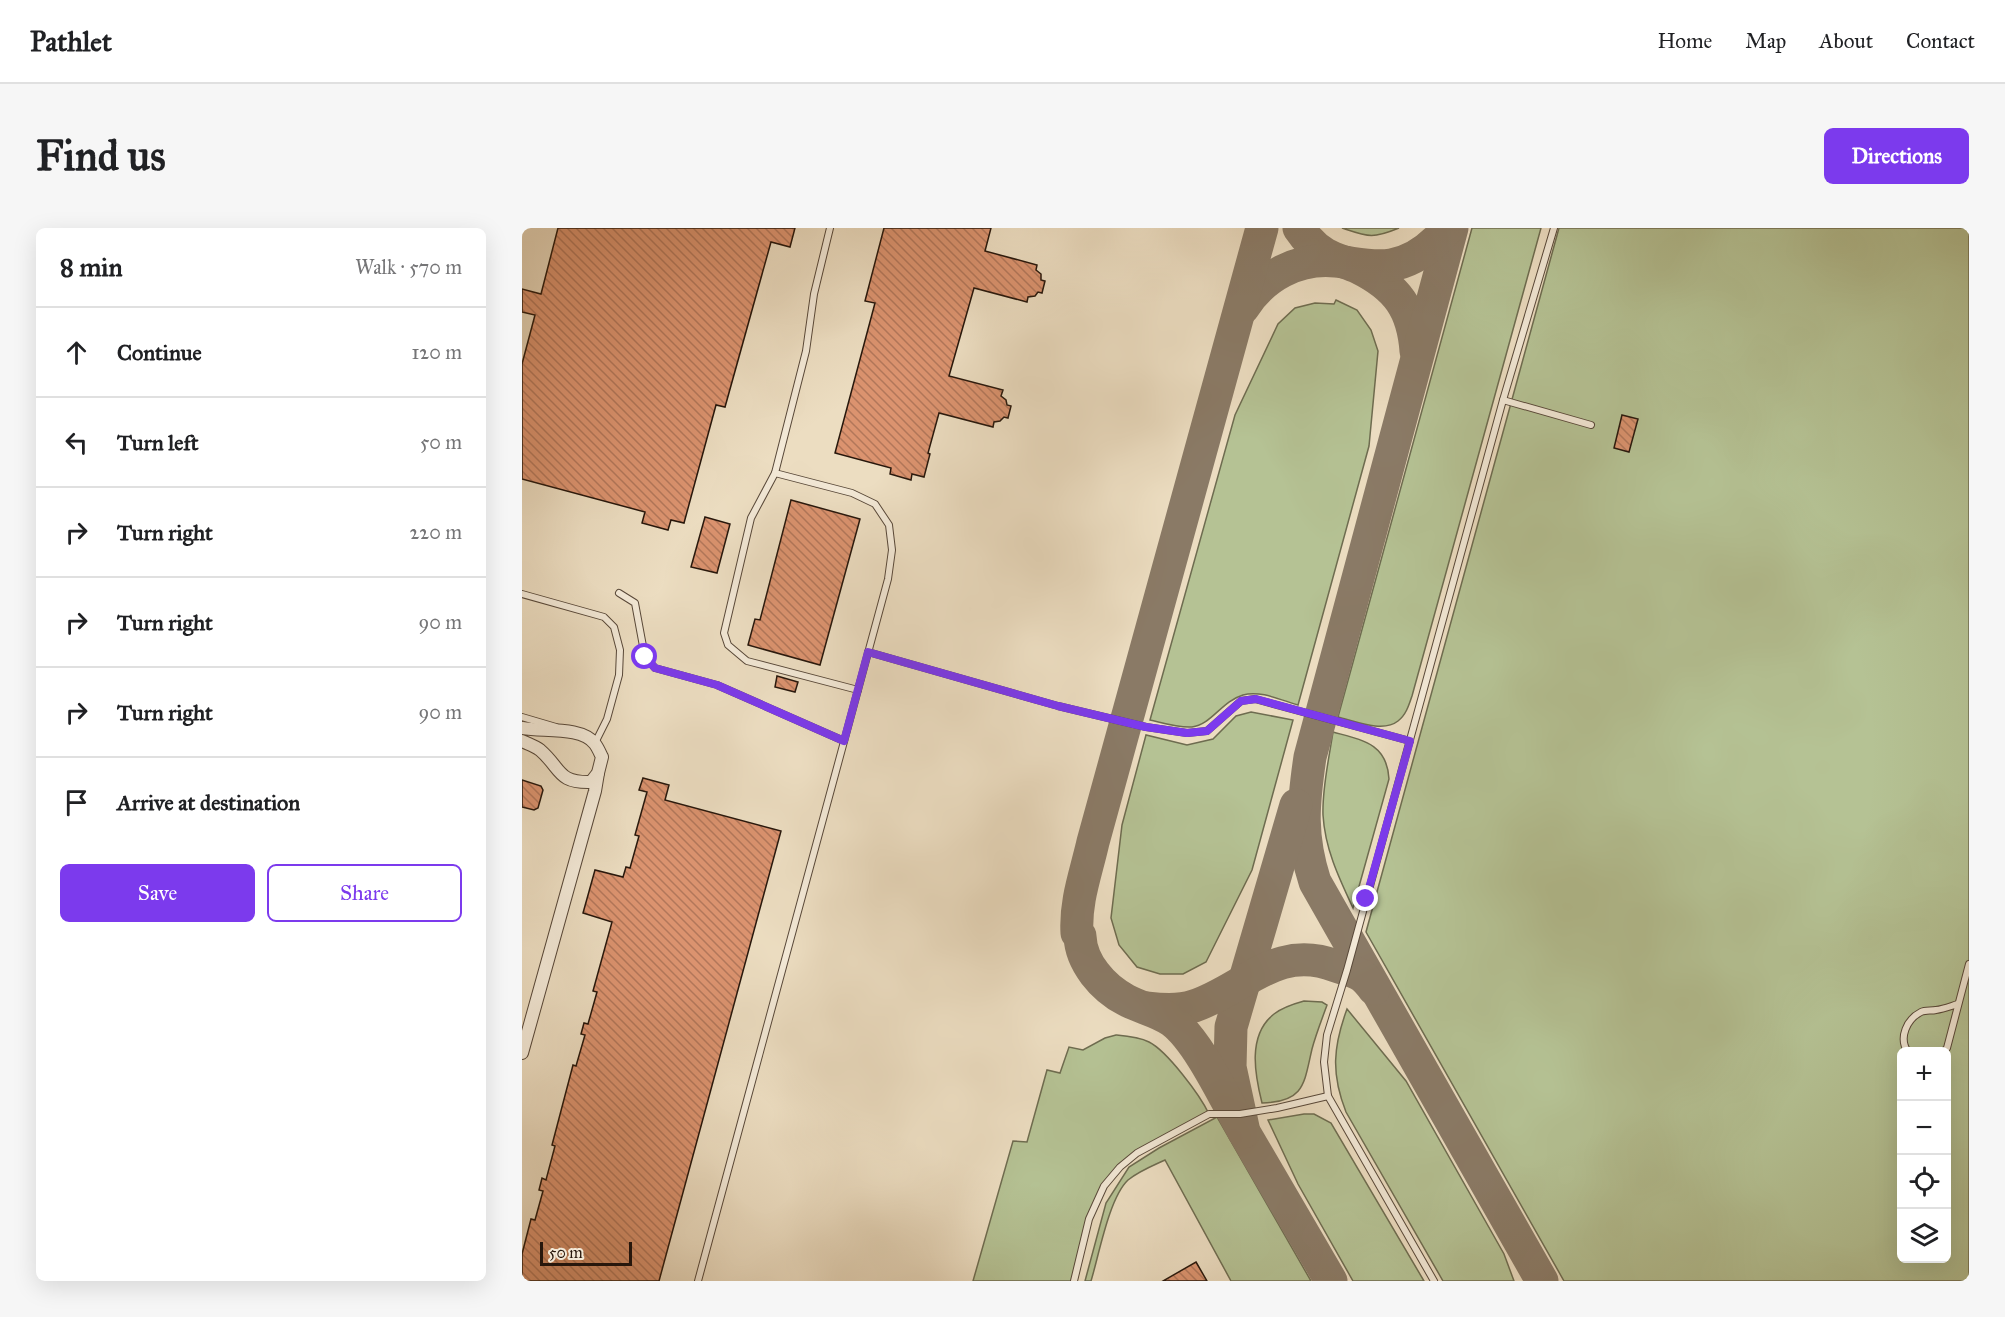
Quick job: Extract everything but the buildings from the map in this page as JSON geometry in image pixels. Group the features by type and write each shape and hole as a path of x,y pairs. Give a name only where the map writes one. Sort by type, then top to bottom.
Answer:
{"street":[{"path":"522,728 564,731 582,735 595,743 602,758 595,791 522,1053"},
{"path":"522,741 539,749 564,777 574,783 591,782 598,773"}],"lane":[{"path":"830,228 814,294 806,351 775,472 751,518 724,633 728,645 747,661 858,690"},
{"path":"1434,1281 1328,1096 1324,1062 1327,1035 1503,400 1554,228"},
{"path":"1503,400 1591,424"},
{"path":"698,1281 888,579 892,550 889,525 875,504 852,493 775,472"},
{"path":"619,592 634,603 645,657 655,668 717,685 844,741"},
{"path":"522,594 604,617 614,627 620,650 619,675 607,719 595,743"},
{"path":"868,652 1058,706 1146,727 1187,733 1207,731 1241,701 1256,699 1410,741"},
{"path":"522,717 582,735"},
{"path":"1947,1047 1969,964"},
{"path":"1905,1047 1904,1036 1908,1024 1922,1012 1958,1004"},
{"path":"1074,1281 1089,1219 1104,1186 1120,1167 1137,1153 1209,1114 1240,1114 1328,1096"}],"green space":[{"path":"1342,228 1399,228 1370,236"},
{"path":"1472,228 1541,228 1410,703 1398,721 1385,726 1369,725 1338,717"},
{"path":"1559,228 1969,228 1969,1281 1564,1281 1366,932"},
{"path":"1336,300 1357,310 1371,330 1378,351 1369,446 1298,705 1270,696 1250,694 1236,698 1205,722 1192,727 1181,727 1150,720 1235,415 1278,324 1295,308 1315,303 1334,304"},
{"path":"1251,712 1293,720 1252,870 1206,962 1183,974 1160,974 1137,967 1119,945 1111,918 1122,825 1146,735 1187,745 1213,739 1236,716"},
{"path":"1333,732 1363,741 1378,750 1387,767 1389,779 1353,908 1334,863 1324,828 1324,794"},
{"path":"1304,1001 1322,1002 1327,1005 1304,1081 1295,1094 1287,1099 1262,1103 1255,1056 1260,1033 1265,1023 1274,1014"},
{"path":"1347,1009 1406,1081 1504,1254 1514,1281 1443,1281 1346,1112 1341,1098 1336,1060 1339,1036"},
{"path":"1116,1035 1149,1042 1165,1054 1182,1074 1209,1114 1137,1153 1104,1186 1089,1219 1074,1281 973,1281 1013,1141 1027,1142 1047,1070 1060,1073 1069,1047 1083,1050 1105,1038"},
{"path":"1314,1114 1331,1123 1424,1281 1353,1281 1298,1184 1268,1120"},
{"path":"1217,1117 1311,1281 1231,1281 1165,1160 1137,1174 1121,1188 1105,1227 1091,1281 1085,1281 1106,1203 1129,1167"}],"taxiway":[{"path":"1244,1132 1202,1057 1182,1030 1167,1018 1117,995 1095,974 1084,956 1080,936 1077,933 1077,921 1079,898 1093,842 1262,228"},
{"path":"1299,228 1321,252 1372,275 1393,292 1407,311 1416,351"},
{"path":"1243,308 1271,278 1295,266 1322,261 1377,266 1400,263 1423,252 1448,228"},
{"path":"1452,228 1310,757 1304,820 1305,835 1315,882 1542,1281"},
{"path":"1296,805 1231,1027 1230,1067 1244,1132 1331,1281"},
{"path":"1148,1008 1171,1010 1194,1006 1262,971 1296,960 1315,960 1353,971 1364,977 1374,989"}],"route":[{"path":"645,657 655,668 717,685 844,741 868,652 1058,706 1146,727 1187,733 1207,731 1241,701 1256,699 1410,741 1366,899"}]}
